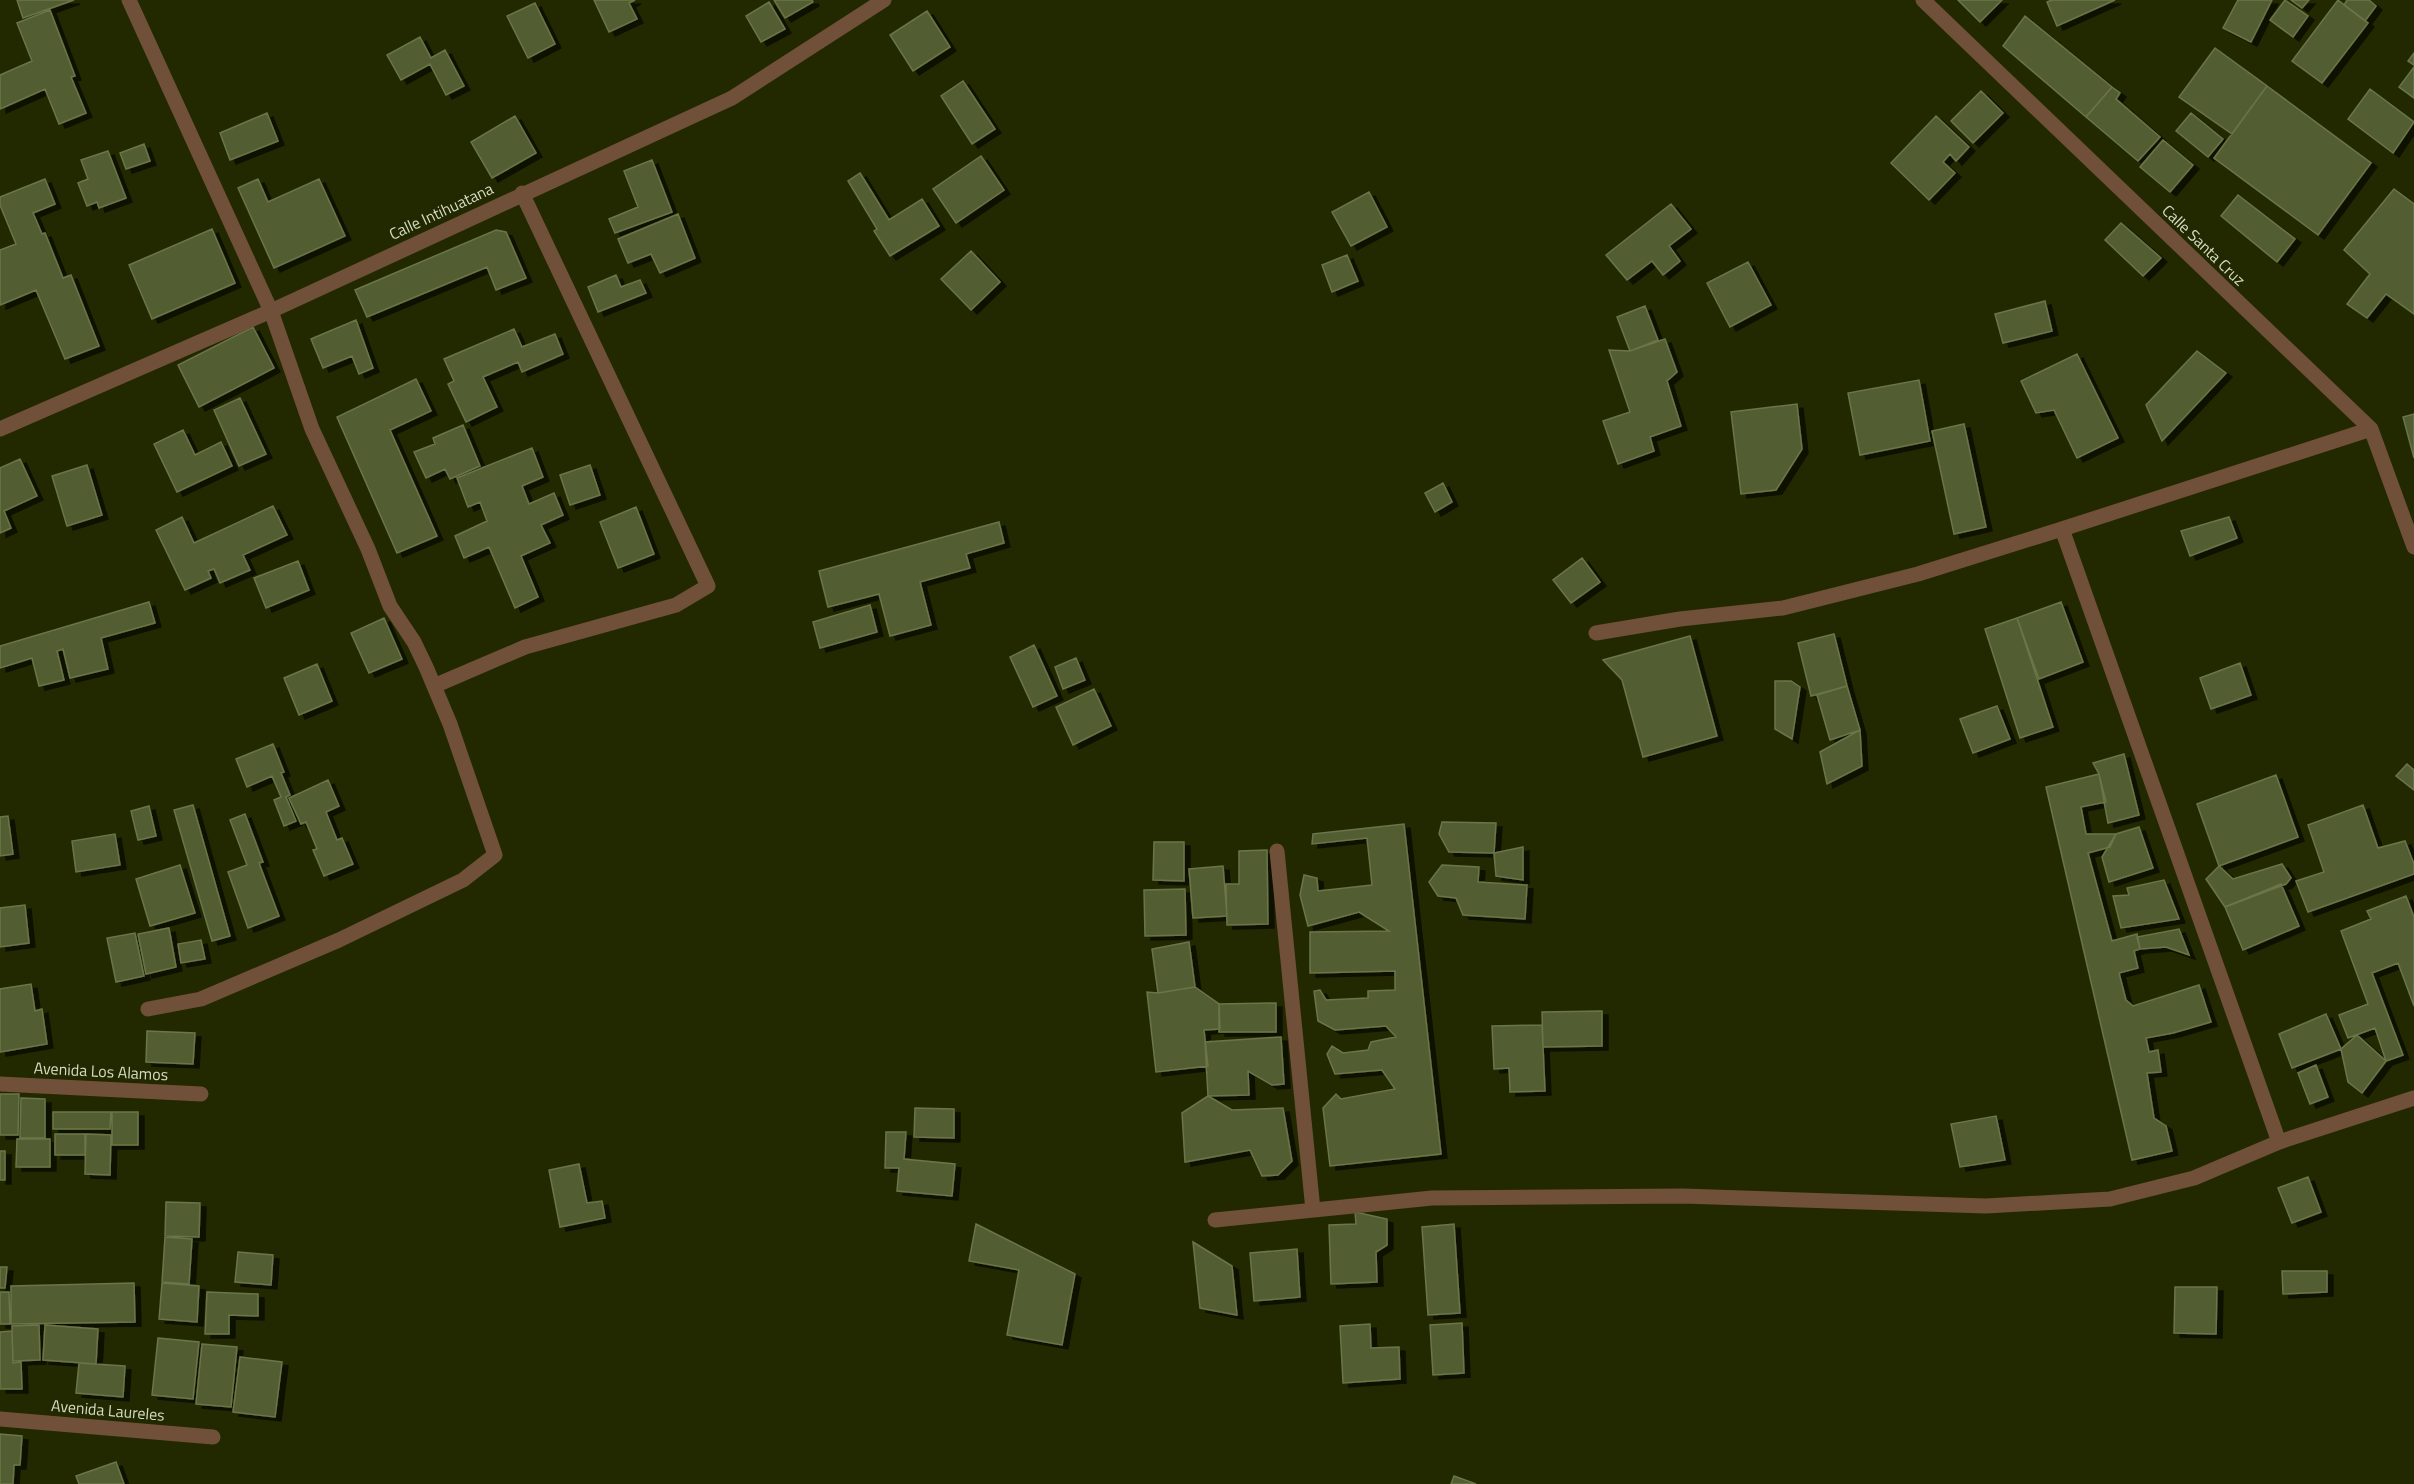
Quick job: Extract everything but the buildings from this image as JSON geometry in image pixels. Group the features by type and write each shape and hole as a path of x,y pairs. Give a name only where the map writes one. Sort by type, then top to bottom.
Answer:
{"street":[{"path":"129,0 271,311 312,429 368,549 390,606 414,642 434,686 450,724 495,855 463,880 339,940 201,999 148,1009"},
{"name":"Calle Intihuatana","path":"0,429 271,311 522,193 732,98 884,0"},
{"name":"Calle Santa Cruz","path":"1923,0 2371,429 2414,546"},
{"path":"434,686 525,646 676,605 708,586 522,193"},
{"path":"1596,633 1680,619 1783,608 1918,574 2371,429"},
{"path":"2062,529 2278,1142"},
{"path":"1277,851 1313,1210"},
{"name":"Avenida Los Alamos","path":"0,1084 201,1094"},
{"path":"1215,1220 1432,1198 1683,1196 1986,1206 2110,1199 2194,1178 2278,1142 2414,1098"},
{"name":"Avenida Laureles","path":"0,1419 213,1437"}]}
